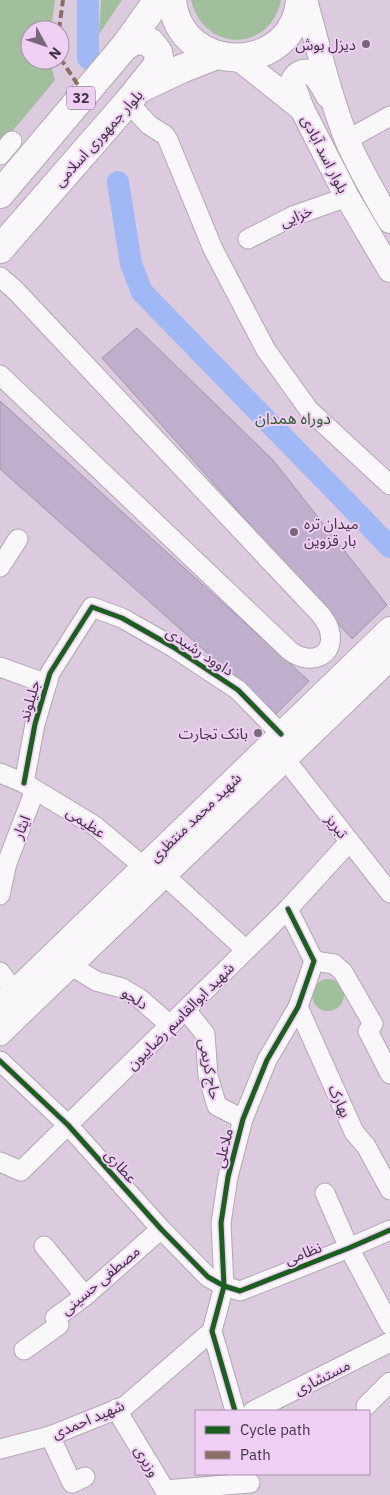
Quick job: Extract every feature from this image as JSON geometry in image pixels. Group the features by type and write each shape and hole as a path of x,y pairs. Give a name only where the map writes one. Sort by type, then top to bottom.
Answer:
{"highway":[{"name":"32","path":"0,194 125,46 158,0"},
{"path":"172,0 176,17 182,30 192,41 203,49 227,57"},
{"name":"32","path":"227,57 260,54 279,42 293,25 300,0"},
{"path":"125,46 132,41 145,40 153,45 158,52 157,66 134,95"},
{"name":"بلوار جمهوری اسلامی","path":"0,249 134,95 181,69 227,57"}],"main road":[{"name":"بلوار اسد آبادی","path":"305,0 347,140 390,221"},
{"name":"بلوار اسد آبادی","path":"227,57 302,109 346,197 390,270"},
{"path":"302,109 292,82 296,76 305,71 311,72 316,78 337,111"},
{"name":"شهید محمد منتظری","path":"0,1033 70,966 154,871 281,734 390,629"},
{"name":"شهید محمد منتظری","path":"7,999 285,759 390,658"}],"street":[{"path":"134,95 149,126 165,135 168,140 213,248 266,350 309,410 390,485"},
{"path":"347,140 390,116"},
{"path":"0,155 12,141"},
{"name":"خزایی","path":"248,239 292,216 346,197"},
{"path":"0,277 16,290 321,615 328,626 331,639 325,652 312,659 297,657 0,375"},
{"path":"0,567 18,539"},
{"name":"جلیلوند","path":"30,786 31,744 50,673 92,607"},
{"name":"داوود رشیدی","path":"92,607 122,618 172,647 238,690 281,734"},
{"path":"0,667 47,684"},
{"name":"تبریز","path":"285,759 348,842 390,893"},
{"name":"عظیمی","path":"0,773 30,786 96,826 154,871"},
{"name":"ایثار","path":"0,895 7,863 8,839 30,786"},
{"name":"شهید ابوالقاسم رضاییون","path":"1,1164 21,1171 288,909 348,842"},
{"path":"154,871 246,950"},
{"path":"288,909 314,962 334,964 343,972 373,1024 368,1030 390,1072"},
{"name":"ملاعلی","path":"212,1331 224,1286 221,1223 228,1177 243,1119 267,1060 298,1007 314,962"},
{"name":"دلجو","path":"70,966 96,981 122,988 139,998 170,1025"},
{"path":"0,972 7,999"},
{"name":"بهارک","path":"298,1007 354,1132 366,1146 390,1190"},
{"name":"حاج کریمی","path":"186,1010 205,1034 208,1076 217,1106 243,1119"},
{"name":"عطاری","path":"0,1061 68,1126 161,1229 208,1277 224,1286"},
{"path":"325,1193 349,1248 390,1325"},
{"name":"مصطفی حسینی","path":"24,1350 59,1325 55,1318 85,1296 161,1229"},
{"name":"نظامی","path":"224,1286 240,1291 390,1230"},
{"path":"44,1246 85,1296"},
{"path":"212,1331 235,1410"},
{"name":"شهید احمدی","path":"0,1449 50,1436 125,1406 212,1331"},
{"name":"مستشاری","path":"255,1410 390,1342"},
{"path":"366,1406 390,1382"},
{"name":"وزیری","path":"116,1410 165,1490 250,1484"},
{"path":"50,1436 72,1483 85,1477"}],"green space":[{"path":"0,0 55,0 52,20 20,20 20,70 52,70 55,80 0,146"},
{"path":"101,0 122,0 99,34"},
{"path":"191,0 281,0 275,17 264,30 251,37 237,40 222,37 209,30 198,17"},
{"path":"328,979 339,984 344,995 339,1006 328,1011 317,1006 312,995 317,984"}],"building":[{"name":"میدان تره بار قزوین","path":"137,328 273,460 387,605 352,639 102,358"},
{"path":"0,401 309,681 276,714 0,469"}],"waterway":[{"path":"88,0 88,58"},
{"path":"118,182 131,264 142,292 390,547"}],"marked path":[{"path":"60,20 63,0"},
{"path":"68,70 84,94"}],"cycle path":[{"path":"24,783 35,724 50,673 92,607 122,618 173,647 238,690 281,734"},
{"path":"235,1410 212,1331 224,1286 221,1223 228,1177 243,1119 267,1060 298,1007 314,961 288,909"},
{"path":"0,1061 68,1125 161,1229 208,1277 224,1286 240,1291 390,1230"}],"place":[{"name":"دیزل بوش","path":"366,44"},
{"name":"میدان تره بار قزوین","path":"294,532"},
{"name":"بانک تجارت","path":"258,733"}],"district":[{"name":"دوراه همدان","path":"293,418"}]}
